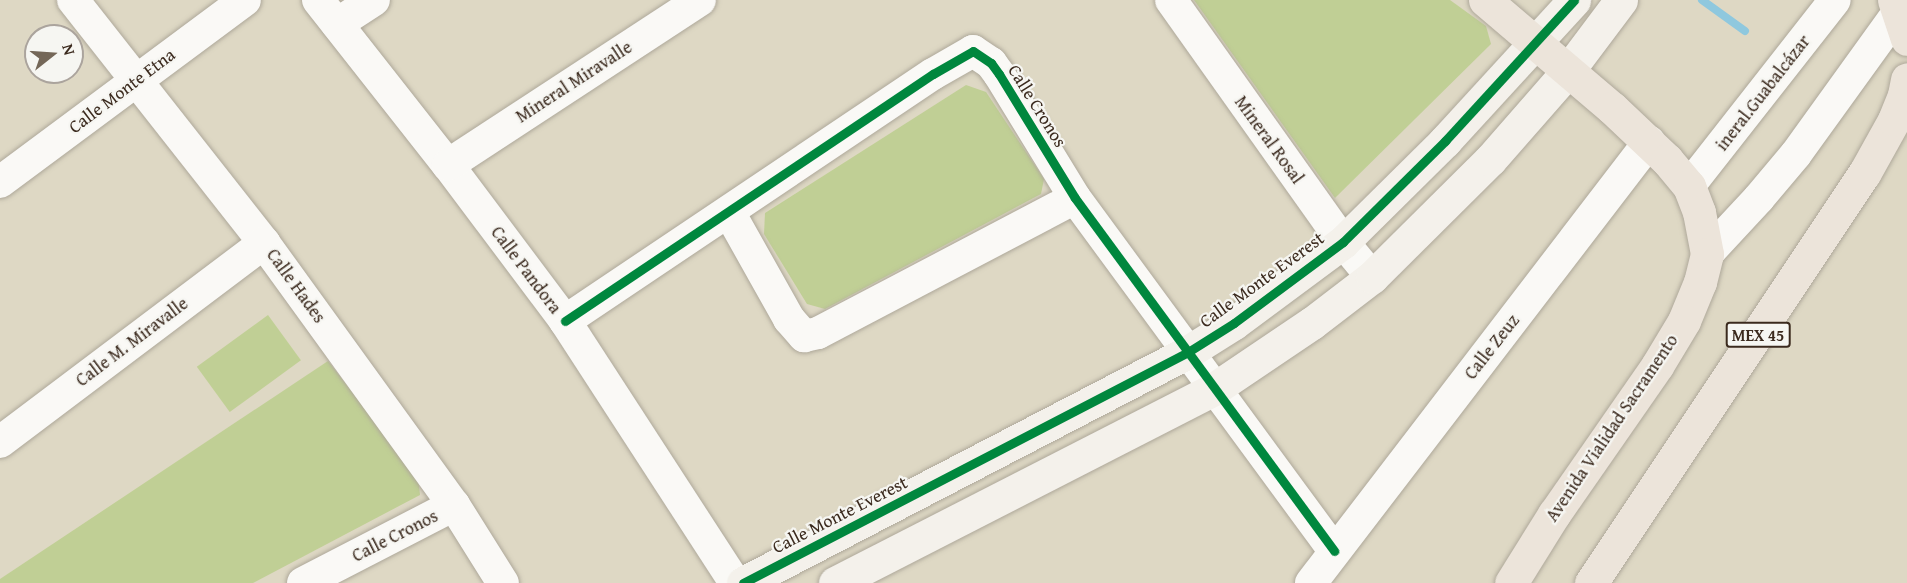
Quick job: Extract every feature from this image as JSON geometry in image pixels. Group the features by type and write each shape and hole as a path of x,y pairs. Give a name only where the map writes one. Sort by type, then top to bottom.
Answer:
{"highway":[{"name":"Avenida Vialidad Sacramento","path":"1485,0 1612,108 1649,142 1689,186 1699,212 1707,254 1700,282 1673,339 1510,583"},
{"name":"MEX 45","path":"1591,583 1864,174 1894,120 1904,95 1907,79"}],"street":[{"name":"Calle Hades","path":"73,0 264,243 454,505 503,583"},
{"name":"Calle Monte Etna","path":"0,182 245,0"},
{"name":"Calle Pandora","path":"318,0 448,165 565,321 735,583"},
{"path":"337,24 374,0"},
{"name":"Mineral Miravalle","path":"448,165 700,0"},
{"name":"Mineral Rosal","path":"1171,0 1343,242 1372,277"},
{"name":"Calle Monte Everest","path":"743,583 1188,352 1234,323 1343,242 1444,141 1574,0"},
{"path":"835,583 1214,389 1312,323 1372,277 1490,160 1567,72 1621,0"},
{"name":"ineral.Guabalcázar","path":"1689,186 1835,0"},
{"path":"1707,254 1796,154 1900,16"},
{"name":"Calle Cronos","path":"565,321 933,74 973,51 986,59 999,74 1075,198 1334,550"},
{"name":"Calle Zeuz","path":"1311,583 1334,550 1649,142"},
{"path":"729,212 789,319 804,336 818,333 1075,198"},
{"name":"Calle M. Miravalle","path":"0,442 264,243"},
{"name":"Calle Cronos","path":"303,583 454,505"}],"green space":[{"path":"1194,0 1450,0 1486,26 1491,44 1335,198"},
{"path":"966,85 986,92 1044,179 1041,194 825,309 807,304 764,234 765,213"},
{"path":"268,315 301,360 230,412 197,367"},
{"path":"328,361 418,476 420,495 253,583 0,583 0,579"}],"waterway":[{"path":"1702,0 1745,31"}],"cycle path":[{"path":"743,583 1188,352 1234,323 1343,242 1445,141 1574,0"},
{"path":"565,321 933,74 973,51 991,63 999,74 1075,198 1334,551"}]}
